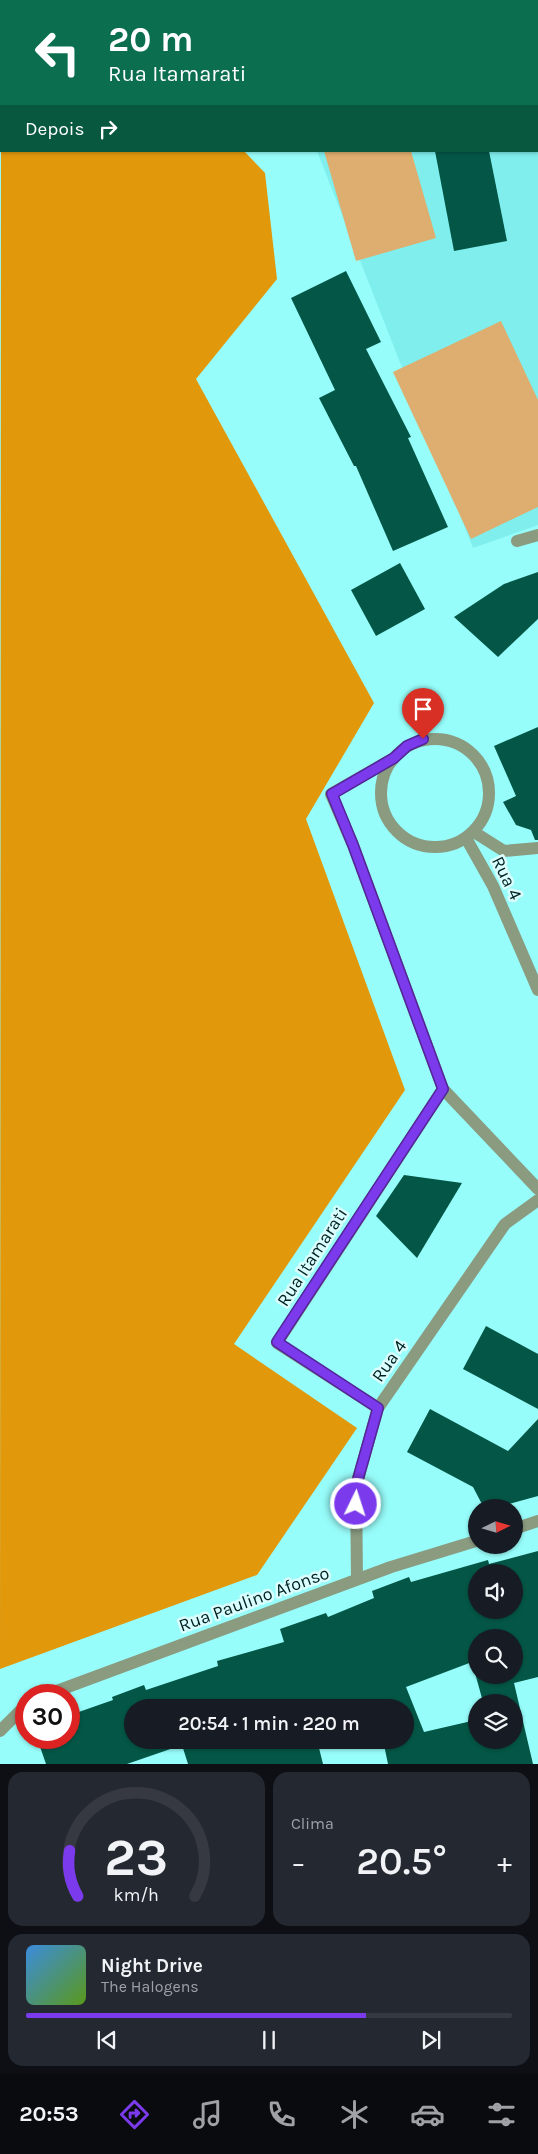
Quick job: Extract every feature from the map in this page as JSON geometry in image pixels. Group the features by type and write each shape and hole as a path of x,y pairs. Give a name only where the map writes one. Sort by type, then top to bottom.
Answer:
{"street":[{"path":"517,541 538,535"},
{"path":"394,758 384,774 381,792 384,811 392,827 406,839 423,847 441,848 470,835 485,818 490,801 489,783 483,766 472,752 458,743 441,738 423,739 407,746 394,758 332,794 353,845 443,1089 538,1189"},
{"path":"470,835 504,850 538,848"},
{"name":"Rua 4","path":"470,835 538,990"},
{"name":"Rua Itamarati","path":"378,1408 277,1342 443,1089"},
{"name":"Rua 4","path":"357,1579 356,1486 378,1408 505,1224 538,1200"},
{"path":"523,1526 538,1522"},
{"name":"Rua Paulino Afonso","path":"75,1684 357,1579 468,1544"},
{"path":"0,1731 15,1716"}],"shaded area":[{"path":"1,152 245,152 265,173 277,279 196,379 374,703 306,819 405,1090 234,1344 357,1428 257,1575 0,1669"},
{"path":"317,152 538,152 538,525 473,548"},
{"path":"324,152 411,152 436,238 356,261"},
{"path":"501,321 538,400 538,507 471,539 393,372"}],"building":[{"path":"435,152 489,152 507,241 454,251"},
{"path":"346,271 381,342 366,349 411,437 408,438 448,527 393,551 356,466 354,466 319,398 335,390 291,298"},
{"path":"400,563 425,609 376,636 351,590"},
{"path":"538,572 538,619 498,657 454,617 504,584"},
{"path":"538,727 538,840 535,840 531,830 516,825 503,802 516,796 494,746"},
{"path":"404,1175 462,1183 417,1258 376,1216"},
{"path":"486,1326 538,1354 538,1409 463,1369"},
{"path":"430,1409 508,1451 538,1419 538,1496 523,1500 479,1499 473,1487 407,1452"},
{"path":"538,1551 538,1677 523,1681 523,1629 468,1629 468,1664 406,1687 411,1699 124,1699 124,1749 170,1749 127,1764 46,1764 41,1749 80,1749 80,1712 113,1700 112,1697 144,1685 146,1690 218,1666 217,1661 284,1642 280,1629 326,1613 328,1617 374,1598 372,1591 409,1577 411,1582 468,1566 468,1619 523,1619 523,1564 489,1564"},
{"path":"488,1560 489,1564 474,1564"},
{"path":"478,1684 514,1684 517,1694 481,1694"},
{"path":"414,1707 424,1732 468,1722 468,1749 523,1749 523,1721 533,1764 388,1764 385,1749 414,1749"},
{"path":"183,1749 319,1749 323,1764 188,1764"}],"route":[{"path":"356,1504 356,1486 378,1408 277,1342 443,1089 353,845 332,794 394,758 407,746 423,739"}]}
